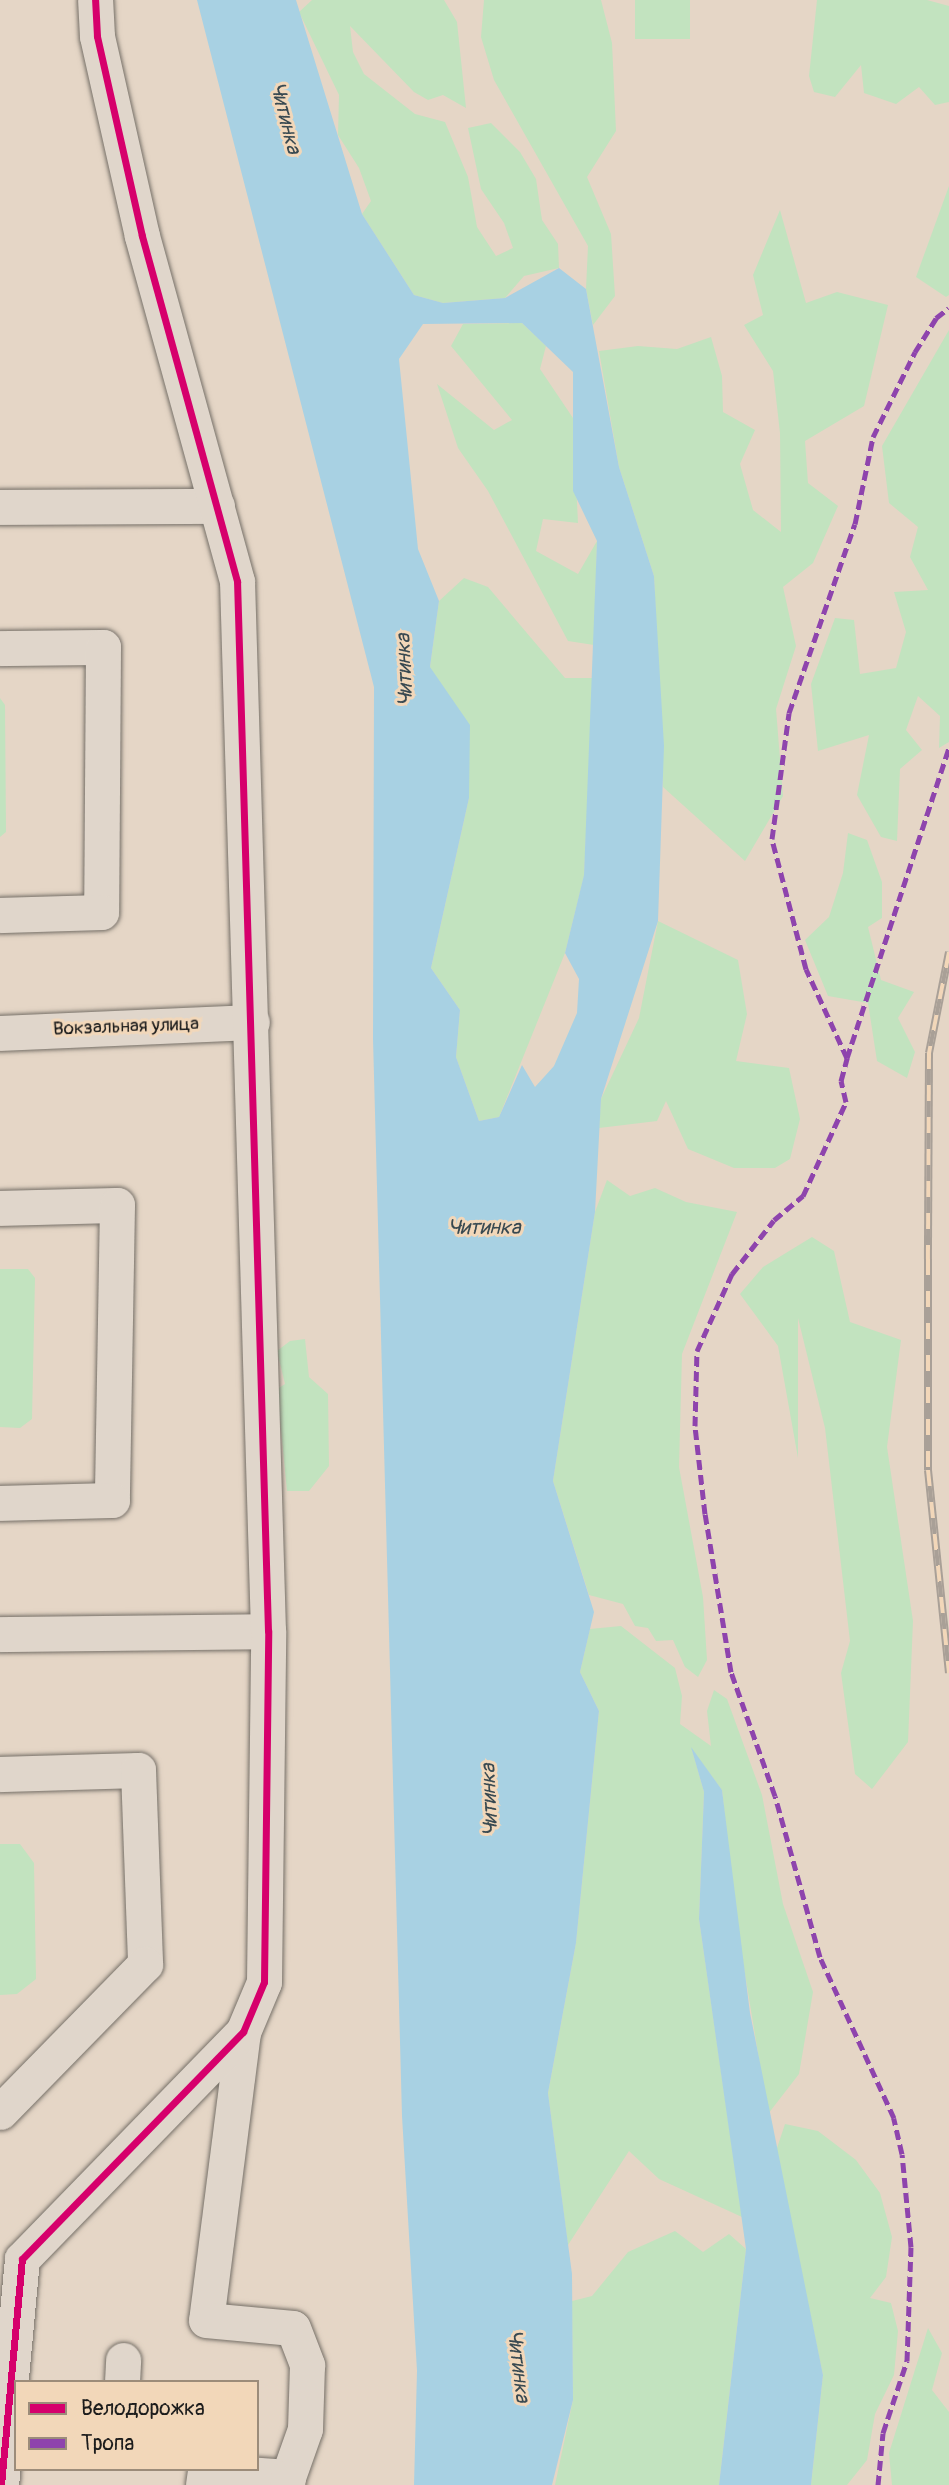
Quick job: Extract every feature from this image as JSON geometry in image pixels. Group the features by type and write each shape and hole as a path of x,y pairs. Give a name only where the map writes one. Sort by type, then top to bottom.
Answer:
{"street":[{"path":"95,0 97,36 142,236 237,581 268,1631 264,1982 243,2032 206,2320 293,2328 307,2365 305,2429 287,2481 212,2471"},
{"path":"0,507 217,506"},
{"path":"0,648 103,647 101,912 0,915"},
{"name":"Вокзальная улица","path":"0,1032 252,1022"},
{"path":"0,1208 117,1205 112,1500 0,1503"},
{"path":"0,1634 268,1631"},
{"path":"0,1774 138,1770 145,1964 0,2112"},
{"path":"1,2485 11,2412 11,2252 243,2032"}],"green space":[{"path":"312,0 444,0 457,22 466,108 443,95 428,100 414,92 350,26 353,52 364,74 415,114 445,122 468,177 477,227 496,256 513,248 504,223 481,189 468,128 491,123 520,152 536,179 542,220 558,244 559,268 524,276 505,298 443,303 414,295 362,214 371,201 359,168 338,135 339,95 299,12"},
{"path":"484,0 601,0 612,43 616,131 587,177 611,234 615,296 593,325 586,289 588,246 494,80 481,37"},
{"path":"635,0 690,0 690,39 635,39"},
{"path":"817,0 927,0 949,6 949,102 935,105 919,87 896,104 864,93 861,65 835,97 814,92 809,76"},
{"path":"949,186 949,295 946,297 916,277"},
{"path":"780,210 806,303 837,292 888,305 864,406 805,441 808,483 838,506 813,563 783,587 796,646 776,709 783,796 745,861 663,787 654,576 619,467 599,351 638,346 677,349 711,337 722,376 723,412 755,430 740,464 753,510 781,532 780,433 773,371 744,325 763,315 753,275"},
{"path":"522,323 546,346 540,369 573,418 578,523 543,519 536,551 578,574 597,541 594,645 568,641 488,491 458,448 437,384 494,430 512,420 451,346 463,324"},
{"path":"949,330 949,742 939,748 940,716 918,696 906,730 922,750 900,769 897,841 881,837 857,795 869,735 818,751 811,684 835,618 854,620 860,674 896,668 906,632 894,592 928,590 910,557 918,527 889,503 882,446"},
{"path":"464,578 488,587 565,678 594,678 584,876 565,953 499,1117 479,1121 456,1057 460,1010 431,968 469,798 430,667 439,601"},
{"path":"0,698 5,705 6,832 0,837"},
{"path":"848,833 867,840 882,882 882,918 868,927 881,980 914,992 898,1018 915,1052 907,1078 877,1061 868,1003 828,996 805,940 829,917 843,873"},
{"path":"658,921 738,960 747,1014 736,1061 789,1068 800,1119 790,1159 775,1168 734,1168 688,1149 666,1101 657,1121 599,1128 601,1099 639,1018"},
{"path":"607,1180 630,1196 655,1188 686,1202 737,1212 682,1354 679,1467 703,1597 707,1660 698,1677 685,1667 673,1640 656,1641 648,1628 635,1626 623,1604 589,1595 553,1481 595,1212"},
{"path":"812,1237 834,1251 850,1322 901,1340 887,1447 913,1621 908,1742 872,1789 855,1774 841,1673 850,1641 825,1428 798,1318 798,1458 778,1346 740,1294 763,1267"},
{"path":"0,1269 28,1269 35,1278 32,1419 20,1428 0,1427"},
{"path":"305,1339 309,1377 328,1394 329,1466 309,1491 287,1491 280,1420 270,1413 271,1393 285,1384 277,1351 290,1341"},
{"path":"621,1626 675,1668 682,1696 680,1724 711,1746 707,1711 714,1690 727,1699 762,1795 783,1904 813,1992 799,2074 768,2114 736,1919 722,1790 692,1750 704,1792 699,1919 742,2217 659,2179 629,2151 568,2245 548,2093 576,1943 599,1711 580,1672 590,1629"},
{"path":"0,1844 20,1844 34,1863 36,1979 17,1994 0,1995"},
{"path":"785,2124 818,2131 856,2160 880,2193 892,2237 886,2277 870,2298 891,2303 898,2331 894,2375 875,2414 867,2460 847,2485 811,2485 823,2375 776,2151"},
{"path":"675,2231 703,2252 729,2234 746,2249 719,2485 555,2485 573,2400 572,2301 592,2296 628,2252"},
{"path":"928,2328 942,2353 932,2390 949,2412 949,2485 892,2485 889,2453"}],"water":[{"name":"Читинка","path":"197,0 296,0 362,214 414,295 443,303 505,298 559,268 586,289 619,467 654,576 664,746 658,921 601,1099 595,1212 553,1481 594,1612 580,1672 599,1711 576,1943 548,2093 572,2274 573,2400 552,2485 414,2485 417,2371 402,2116 373,1039 374,687","holes":["522,323 573,372 573,491 597,541 584,875 565,953 579,979 577,1013 554,1066 535,1087 522,1065 499,1117 479,1121 456,1057 460,1010 431,968 469,798 470,725 430,667 439,601 418,549 399,359 423,324"]},
{"path":"691,1747 722,1790 750,2013 823,2375 811,2485 719,2485 746,2249 699,1919 704,1792"}],"railway":[{"path":"949,952 929,1053 928,1259 928,1470 949,1673"}],"marked path":[{"path":"878,2485 883,2433 907,2361 911,2247 902,2154 894,2118 820,1957 775,1796 731,1672 705,1514 695,1426 697,1351 732,1274 774,1220 803,1196 846,1102 841,1081 847,1058 806,969 772,839 789,713 855,524 873,437 915,352 936,318 949,308"},
{"path":"847,1058 949,747"}],"cycle path":[{"path":"1,2485 22,2259 243,2032 264,1982 268,1631 237,581 142,236 97,36 95,0"}]}
